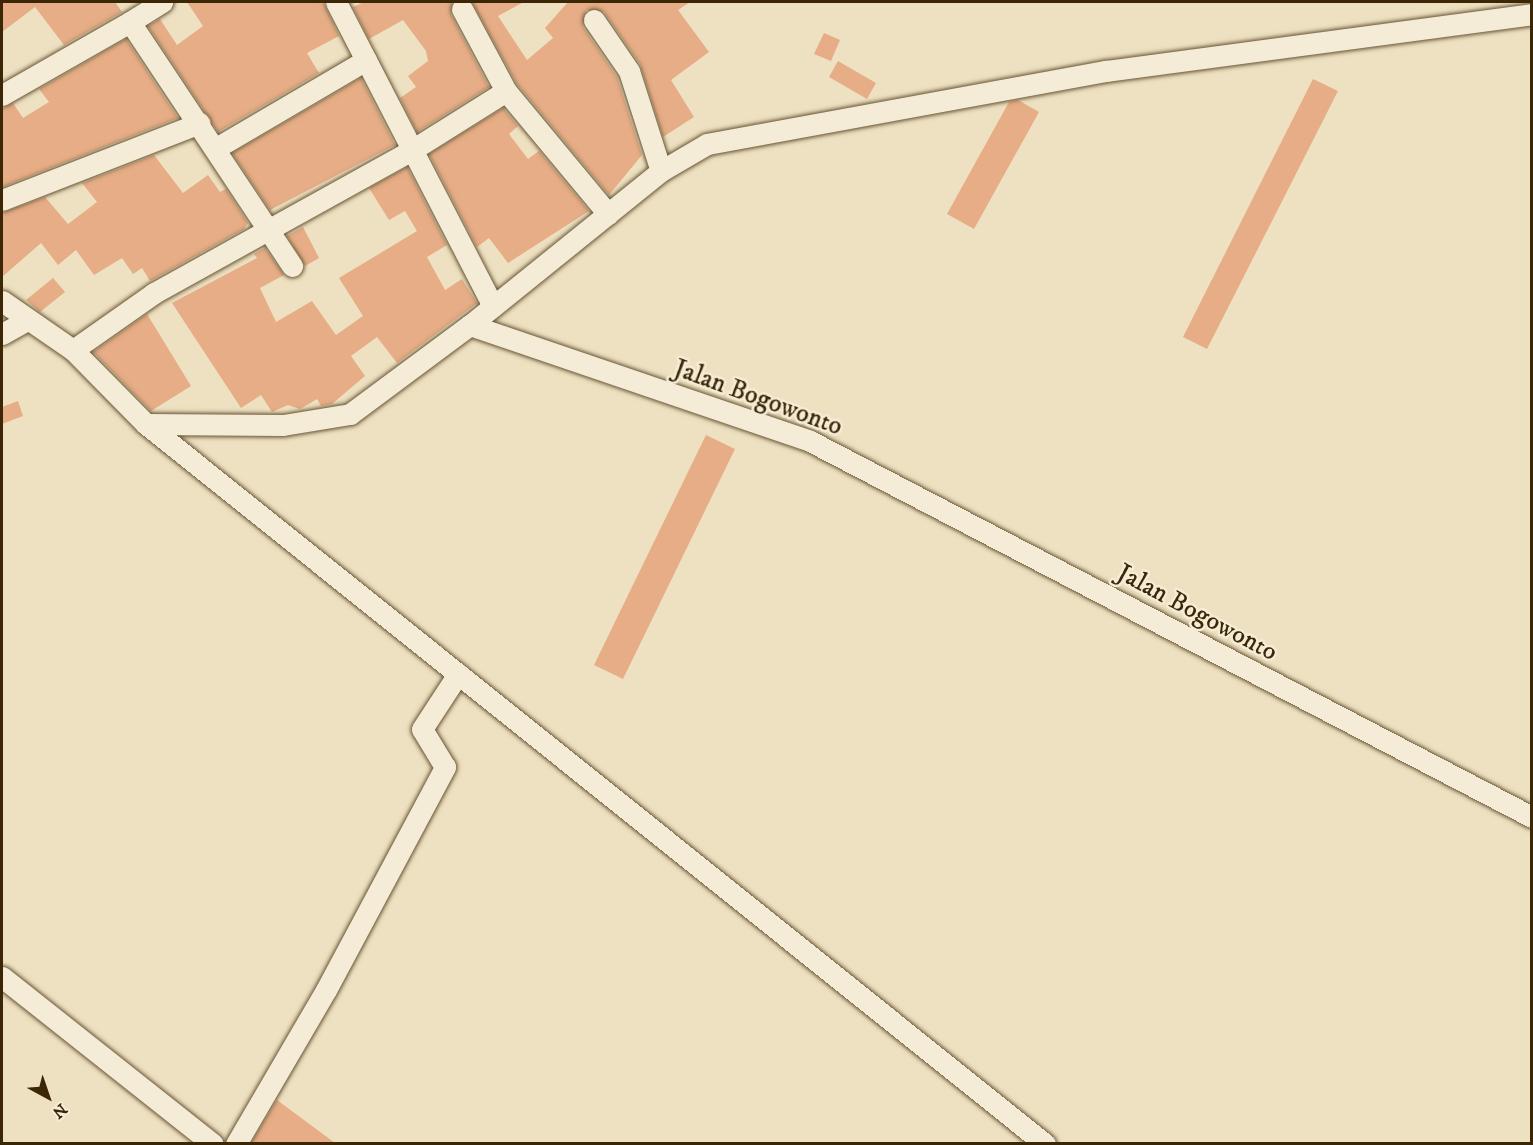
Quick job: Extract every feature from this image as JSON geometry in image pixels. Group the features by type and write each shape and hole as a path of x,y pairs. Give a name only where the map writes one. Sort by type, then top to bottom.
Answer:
{"street":[{"path":"2,95 162,2"},
{"path":"336,2 493,306"},
{"path":"462,9 506,91 608,214"},
{"path":"146,424 283,425 350,414 470,325 661,171 707,144 894,107 1106,70 1532,15"},
{"path":"594,20 629,71 661,171"},
{"path":"130,22 272,230 292,266"},
{"path":"216,148 366,60"},
{"path":"73,350 154,293 272,230 412,150 506,91"},
{"path":"2,200 200,123"},
{"path":"2,301 25,321 73,350 146,424 1045,1143"},
{"path":"2,334 25,321"},
{"name":"Jalan Bogowonto","path":"470,325 810,441 1532,817"},
{"path":"236,1143 326,990 445,766 422,729 458,674"},
{"path":"2,977 213,1143"}],"building":[{"path":"2,2 115,2 122,12 64,45 35,7 2,32"},
{"path":"187,2 323,2 339,36 307,53 319,73 218,132 148,26 160,19 177,45 203,26"},
{"path":"364,2 452,2 451,15 489,87 417,132 400,98 416,87 408,76 428,61 426,51 403,20 369,39 353,7"},
{"path":"472,2 524,2 498,16 527,60 553,38 545,28 568,2 690,2 678,10 709,52 671,80 694,117 663,137 640,64 604,12 586,10 583,27 617,77 642,155 609,195 517,84"},
{"path":"824,33 840,40 831,61 814,54"},
{"path":"126,39 178,118 2,187 2,109 13,103 23,118 49,102 39,89"},
{"path":"838,61 876,83 867,99 829,77"},
{"path":"361,78 395,145 270,210 232,153"},
{"path":"1313,79 1338,91 1207,349 1183,337"},
{"path":"1018,100 1039,112 974,229 947,214 1009,102"},
{"path":"503,108 518,126 509,134 528,159 539,151 589,211 508,263 489,238 477,247 429,154"},
{"path":"154,155 183,193 208,175 220,192 226,189 248,223 244,229 150,281 142,268 133,274 122,258 94,275 76,250 58,265 41,243 2,277 2,213 45,197 68,224 97,202 82,183"},
{"path":"407,167 447,245 427,257 445,290 462,279 477,303 397,363 377,337 351,356 365,376 332,404 321,406 317,399 300,409 288,405 272,412 261,395 241,408 172,303 257,258 254,254 265,248 284,275 260,288 276,322 312,301 336,335 363,316 339,278 417,231 405,211 389,220 369,188"},
{"path":"303,227 319,258 305,266 287,236"},
{"path":"53,278 65,292 40,312 26,300"},
{"path":"147,314 191,386 151,411 93,352"},
{"path":"18,401 23,416 2,424 2,407"},
{"path":"706,435 735,449 623,679 594,665"},
{"path":"277,1100 335,1143 251,1143"}]}
